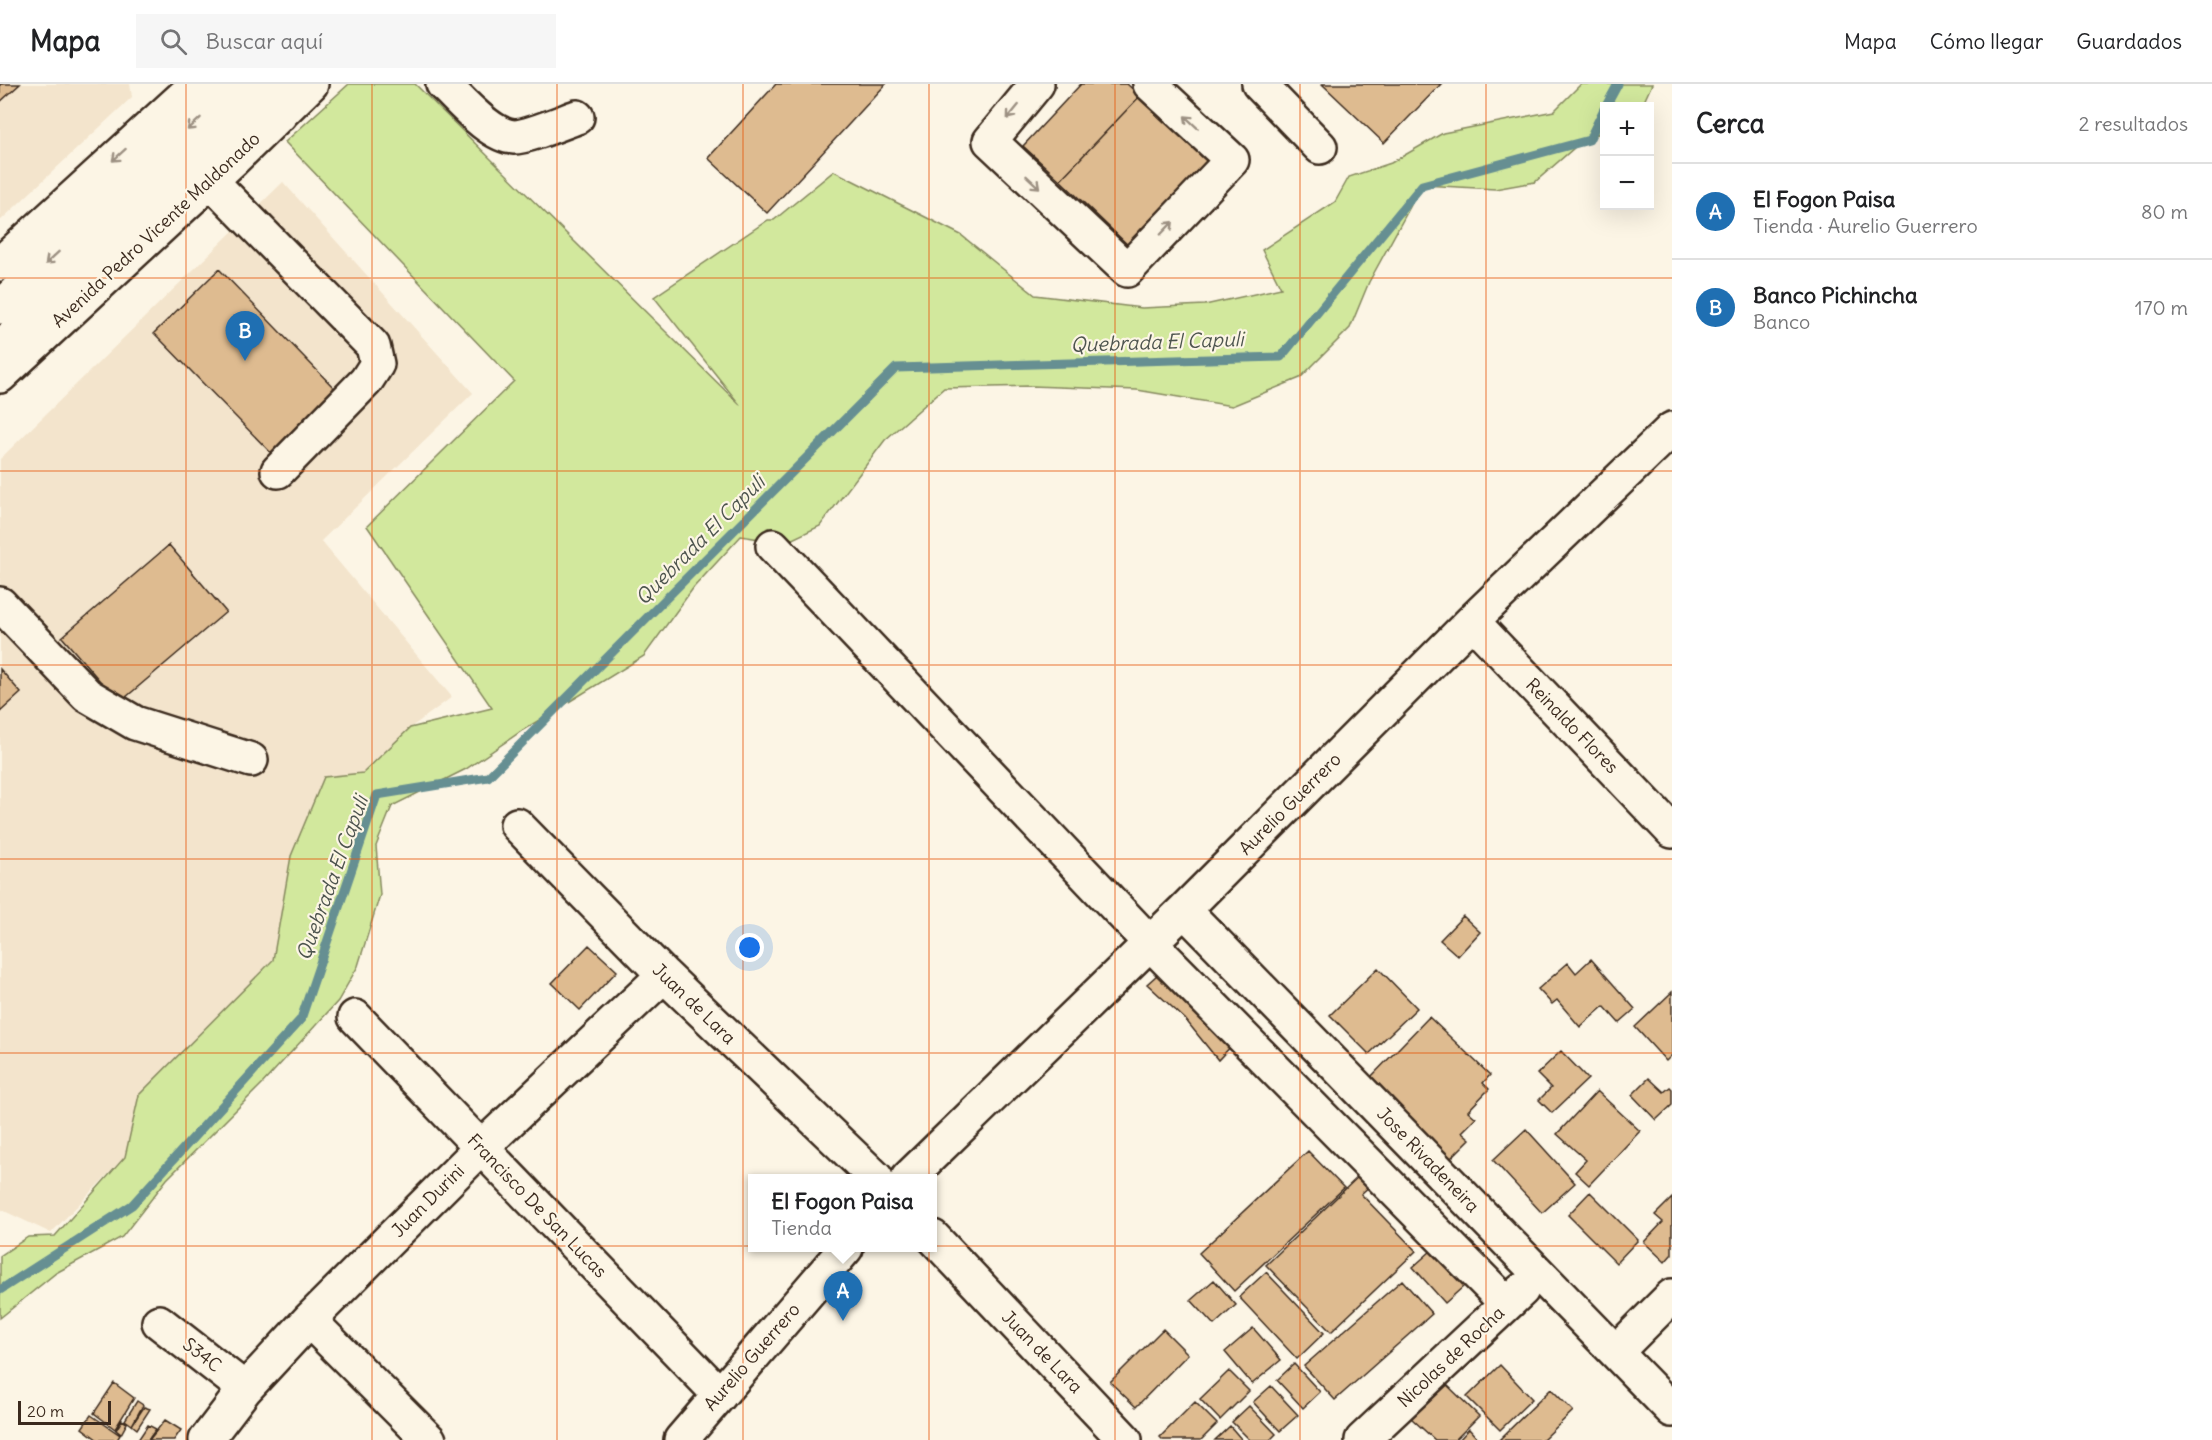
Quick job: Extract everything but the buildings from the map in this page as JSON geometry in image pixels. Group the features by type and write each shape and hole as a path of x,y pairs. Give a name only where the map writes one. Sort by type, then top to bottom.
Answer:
{"street":[{"name":"Avenida Pedro Vicente Maldonado","path":"0,264 224,103 270,96 311,84"},
{"path":"443,84 492,129 503,135 516,137 577,117"},
{"path":"1038,84 990,141 1127,270 1232,160 1150,84"},
{"path":"1259,84 1320,147"},
{"name":"Avenida Pedro Vicente Maldonado","path":"0,376 210,180 224,103"},
{"path":"0,307 224,103"},
{"path":"0,348 224,103"},
{"path":"210,180 373,346 377,364 366,381 278,471"},
{"name":"Aurelio Guerrero","path":"913,1174 1185,910 1472,621 1672,429"},
{"path":"773,546 1150,943 1507,1304"},
{"path":"0,604 87,695 135,723 251,760"},
{"name":"Reinaldo Flores","path":"1472,621 1672,831"},
{"name":"Juan de Lara","path":"517,825 664,975 871,1174"},
{"name":"Jose Rivadeneira","path":"1185,910 1672,1410"},
{"name":"Juan Durini","path":"206,1440 245,1389 309,1320 481,1148 664,975"},
{"name":"Francisco De San Lucas","path":"355,1017 720,1395"},
{"name":"Juan de Lara","path":"937,1242 1125,1440"},
{"name":"Aurelio Guerrero","path":"681,1440 843,1252"},
{"name":"Nicolas de Rocha","path":"1362,1440 1539,1275"},
{"path":"1616,1352 1672,1296"},
{"path":"309,1320 429,1440"},
{"name":"S34C","path":"159,1322 245,1389"}],"shaded area":[{"path":"0,84 130,84 132,97 0,221"},
{"path":"283,182 473,393 321,541 452,697 410,728 363,773 291,856 273,960 140,1095 125,1157 51,1233 0,1209 0,459"}],"green space":[{"path":"349,84 415,84 740,405 654,297 768,220 774,220 834,171 961,235 1035,295 1142,308 1205,305 1281,288 1262,250 1335,202 1349,177 1391,163 1443,133 1554,111 1581,84 1652,84 1644,102 1600,102 1600,133 1581,142 1535,182 1495,189 1422,185 1369,282 1350,328 1300,378 1232,406 1137,390 1032,386 944,388 885,440 820,526 784,543 741,536 694,587 644,656 523,730 466,769 392,806 376,846 380,895 358,966 338,1001 262,1084 167,1179 122,1237 56,1273 0,1318 0,1256 28,1237 55,1236 125,1157 139,1095 273,960 291,856 324,777 363,773 410,728 492,708 367,526 514,381 285,142"}],"waterway":[{"name":"Quebrada El Capuli","path":"1608,102 1618,84"},
{"name":"Quebrada El Capuli","path":"0,1290 132,1205 301,1019 377,795 488,777 896,368 1281,357 1422,185 1589,140 1600,117"}],"place":[{"name":"Banco Pichincha","path":"245,361"},
{"name":"El Fogon Paisa","path":"843,1321"}]}
